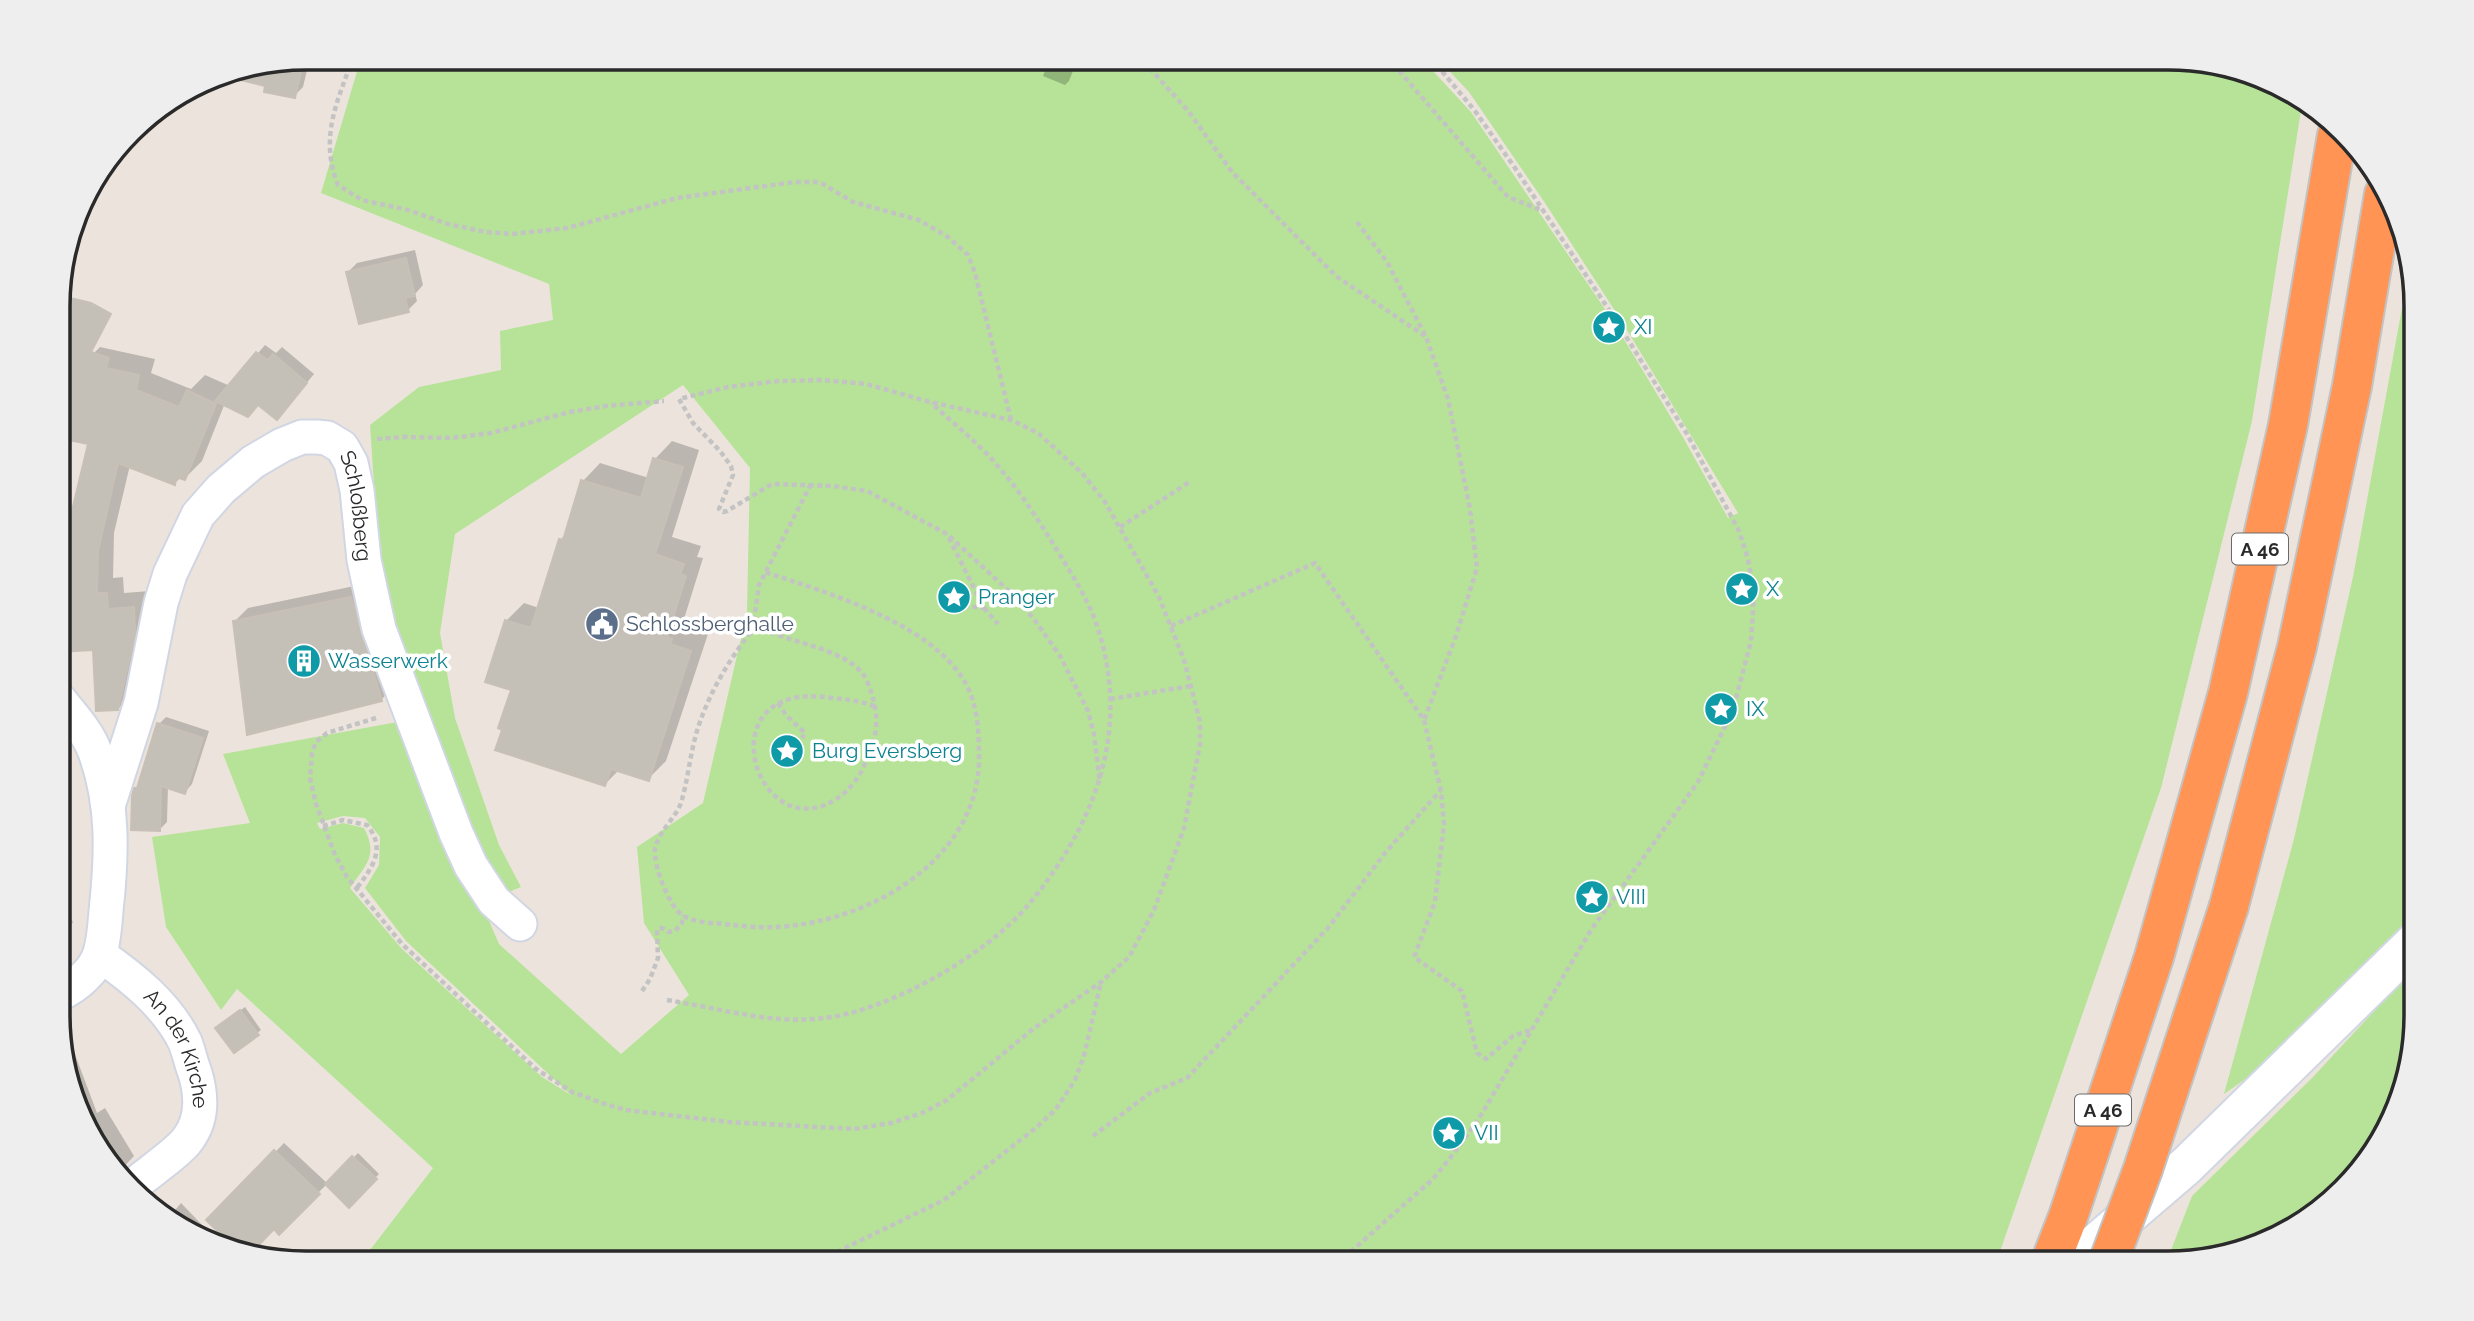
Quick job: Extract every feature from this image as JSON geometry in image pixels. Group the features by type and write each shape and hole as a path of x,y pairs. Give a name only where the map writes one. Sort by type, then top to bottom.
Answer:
{"highway":[{"name":"A 46","path":"2055,1250 2154,957 2228,692 2288,425 2336,141"},
{"name":"A 46","path":"2113,1250 2143,1168 2229,906 2297,648 2352,386 2382,207"}],"street":[{"name":"Schloßberg","path":"109,803 141,703 167,584 198,515 244,469 282,444 302,437 327,438 342,447 351,463 364,560 379,629 408,708 471,866 494,901 520,924"},
{"path":"70,713 87,734 95,750 109,803 110,875 100,955 85,976 70,987"},
{"path":"2088,1250 2186,1166 2404,953"},
{"name":"An der Kirche","path":"100,955 133,978 172,1021 185,1043 197,1080 201,1104 199,1119 187,1141 139,1181"}],"path":[{"path":"1399,70 1508,197 1544,212"},
{"path":"1352,1250 1432,1180 1478,1120 1591,930 1698,782 1733,710 1751,640 1753,586 1748,559 1739,531 1713,480 1629,342 1544,212 1475,111 1441,70"},
{"path":"348,71 336,105 330,133 329,156 338,185 362,200 408,210 448,225 512,234 567,228 677,198 794,182 823,184 853,202 919,220 948,237 968,255 975,273 1011,420"},
{"path":"1152,71 1189,112 1232,172 1336,276 1426,337"},
{"path":"1357,222 1387,262 1426,337 1448,399 1470,509 1477,568 1456,636 1424,720"},
{"path":"408,708 327,733 316,742 312,753 310,778 323,826 341,866 356,889 402,944 536,1069 572,1092 626,1110 729,1122 854,1129 891,1123 922,1113 947,1100 1033,1029 1101,982 1129,957 1154,910 1184,828 1200,744 1200,722 1171,626 1159,597 1120,527 1105,502 1082,473 1038,433 1011,420 930,402 866,383 804,379 743,384 679,399 693,423 720,451 733,471 719,506 720,511 727,511 772,484 811,484 867,491 947,534 1011,593 1034,619 1060,656 1088,711 1094,734 1100,783"},
{"path":"342,447 381,438 452,438 491,433 606,405 664,401"},
{"path":"667,1000 780,1018 825,1018 890,999 973,954 1015,921 1061,864 1080,831 1100,783 1111,718 1106,658 1094,620 1080,588 1018,491 986,453 930,402"},
{"path":"1120,527 1191,481"},
{"path":"811,484 765,572 755,598 754,620 756,626 764,631 790,638 850,663 866,678 876,707 876,736 860,774 850,789 831,803 818,808 797,809 774,796 762,780 754,753 756,727 766,712 778,703 796,696 863,702 876,707"},
{"path":"947,534 984,608 998,624"},
{"path":"1171,626 1315,563 1424,720 1441,790 1444,824 1435,902 1413,957 1462,991 1477,1053 1486,1059 1513,1036 1534,1029"},
{"path":"756,626 736,650 722,674 698,728 679,808 658,840 656,848 658,868 667,896 683,915 700,921 750,928 776,928 852,911 923,873 940,856 962,823 978,781 979,744 974,704 968,688 955,666 918,636 840,597 765,572"},
{"path":"958,602 984,608"},
{"path":"1110,699 1191,686"},
{"path":"778,703 805,733 802,738"},
{"path":"1093,1136 1150,1093 1187,1078 1328,928 1385,853 1441,790"},
{"path":"323,826 343,820 367,825 373,832 377,840 373,865 356,889"},
{"path":"642,991 658,958 657,930 662,928 675,931 682,923 683,915"},
{"path":"839,1251 944,1200 1056,1109 1075,1080 1084,1056 1101,982"}],"green space":[{"path":"1432,70 1471,112 1613,321 1728,518 1738,513 1619,317 1469,92 1449,70 2168,70 2214,75 2244,83 2272,94 2301,111 2252,421 2161,788 2000,1250 369,1251 433,1168 237,989 221,1010 166,927 152,837 250,823 223,754 403,721 499,944 621,1054 689,995 644,923 637,847 703,803 747,612 750,468 683,385 455,534 440,633 455,718 499,845 521,887 504,894 483,863 397,642 379,560 370,425 419,387 501,370 500,331 553,320 549,284 321,193 357,71","holes":["343,816 365,818 380,837 379,865 365,888 406,941 571,1095 542,1077 402,949 350,888 365,867 370,853 364,828 343,823 320,829 317,823"]},
{"path":"2404,299 2404,928 2254,1073 2224,1094 2294,839 2353,577"},
{"path":"2404,979 2402,1046 2391,1091 2380,1119 2345,1171 2324,1192 2272,1227 2214,1246 2171,1250 2192,1196 2312,1078"}],"building":[{"path":"301,71 295,98 264,92 265,86 241,80 260,75"},
{"path":"406,258 415,296 405,298 409,312 359,324 346,272"},
{"path":"71,298 91,303 111,314 91,352 109,358 106,368 139,375 136,390 179,407 187,390 216,404 185,480 176,477 175,485 118,463 98,551 97,593 107,593 108,609 134,607 135,633 118,710 96,711 93,650 71,651 71,516 88,444 71,440"},
{"path":"256,352 268,360 273,354 307,383 277,420 258,405 248,417 215,401"},
{"name":"Schlossberghalle","path":"653,458 683,467 655,554 684,564 680,574 686,576 667,637 672,639 670,644 691,651 649,781 611,769 605,786 495,750 502,730 498,728 511,690 485,682 505,620 531,628 559,539 563,540 581,480 641,498"},
{"name":"Wasserwerk","path":"351,597 382,701 247,735 233,621"},
{"path":"157,723 203,738 185,794 161,786 160,831 131,830 132,796 134,788 137,788"},
{"path":"240,1010 259,1035 234,1053 215,1028"},
{"path":"274,1150 320,1194 279,1235 274,1229 258,1246 221,1234 206,1220"},
{"path":"352,1156 377,1179 349,1208 325,1184"}],"place":[{"name":"XI","path":"1609,327"},
{"name":"X","path":"1742,589"},
{"name":"Pranger","path":"954,597"},
{"name":"Schlossberghalle","path":"602,624"},
{"name":"Wasserwerk","path":"304,661"},
{"name":"IX","path":"1721,709"},
{"name":"Burg Eversberg","path":"787,751"},
{"name":"VIII","path":"1592,897"},
{"name":"VII","path":"1449,1133"}]}
